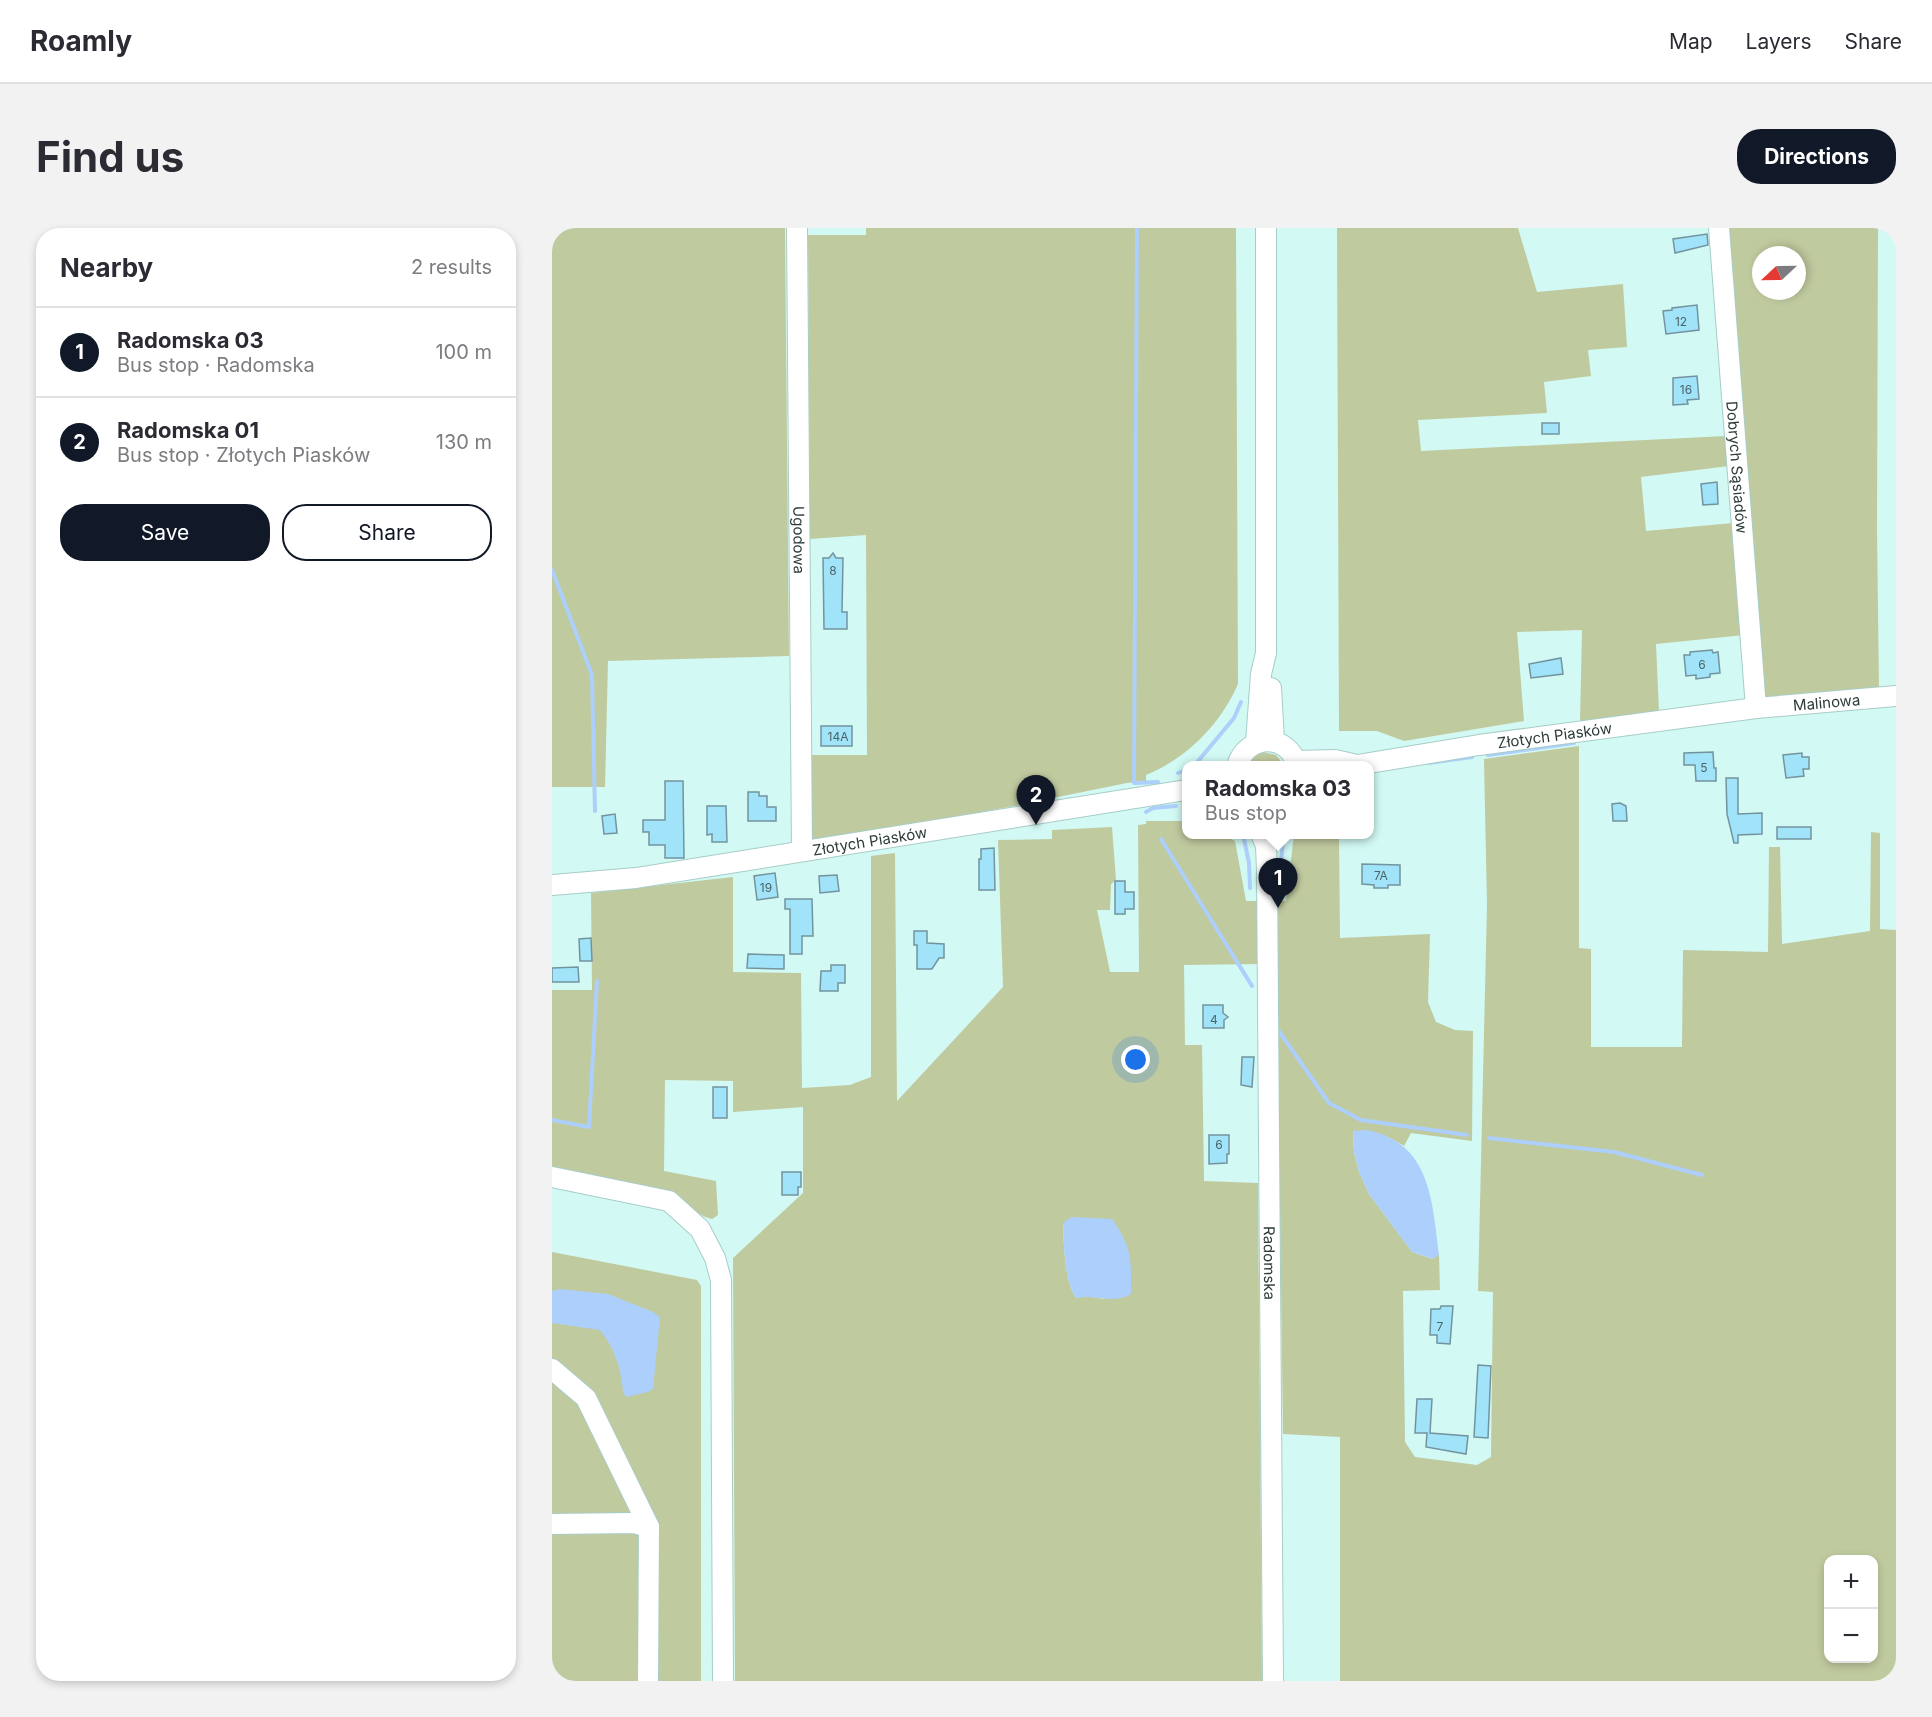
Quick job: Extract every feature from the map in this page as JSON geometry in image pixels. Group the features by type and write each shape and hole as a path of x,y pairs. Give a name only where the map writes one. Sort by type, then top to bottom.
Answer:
{"street":[{"name":"Ugodowa","path":"797,228 801,851"},
{"path":"1265,742 1261,674 1266,653 1266,228"},
{"name":"Dobrych Sąsiadów","path":"1719,228 1756,708"},
{"name":"Malinowa","path":"1756,708 1896,696"},
{"name":"Złotych Piasków","path":"1374,762 1479,745 1756,708"},
{"path":"1239,761 1245,749 1265,742 1288,748 1296,761"},
{"name":"Złotych Piasków","path":"1322,761 1338,761"},
{"name":"Złotych Piasków","path":"552,885 636,878 1182,791"},
{"name":"Radomska","path":"1266,839 1273,1681"},
{"path":"552,1177 669,1201 700,1229 715,1258 721,1280 723,1681"},
{"path":"552,1369 586,1398 649,1527 648,1681"},
{"path":"552,1524 634,1523 649,1527"}],"green space":[{"path":"552,228 785,228 789,656 608,661 605,787 552,787"},
{"path":"866,228 1236,228 1238,684 1222,713 1201,738 1175,759 1146,775 1146,781 816,842 808,836 806,755 867,755 866,535 810,539 808,235 866,235"},
{"path":"1337,228 1518,228 1537,292 1623,284 1627,347 1588,350 1591,376 1544,382 1547,413 1418,420 1421,451 1726,436 1729,466 1641,477 1646,531 1733,523 1744,635 1656,644 1659,712 1580,722 1582,630 1517,632 1524,721 1404,741 1377,731 1339,731"},
{"path":"1725,228 1878,228 1879,690 1779,697 1761,696"},
{"path":"1579,746 1579,948 1591,949 1591,1047 1682,1047 1683,950 1768,952 1769,847 1780,847 1782,944 1870,931 1871,832 1880,833 1880,929 1896,930 1896,1681 1340,1681 1340,1437 1283,1434 1276,901 1286,901 1294,839 1339,839 1340,938 1430,934 1428,1002 1436,1022 1455,1030 1473,1031 1472,1141 1411,1133 1404,1146 1380,1134 1367,1131 1353,1132 1354,1152 1359,1172 1369,1194 1412,1252 1433,1259 1439,1254 1440,1290 1403,1291 1405,1442 1415,1457 1477,1465 1491,1457 1493,1292 1478,1291 1487,905 1484,759"},
{"path":"1263,752 1276,755 1281,761 1250,761"},
{"path":"1146,821 1182,821 1182,839 1231,839 1235,841 1246,901 1258,901 1258,964 1184,965 1185,1045 1202,1045 1204,1181 1258,1183 1262,1681 735,1681 733,1258 803,1193 803,1107 733,1112 733,1081 665,1080 664,1171 716,1181 718,1215 712,1219 699,1214 666,1190 552,1167 552,990 592,990 591,893 733,877 733,972 801,973 802,1088 850,1085 871,1077 871,856 895,853 897,1101 1003,987 998,840 1052,839 1052,830 1112,827 1116,880 1111,884 1110,910 1097,910 1110,972 1139,972 1138,825 1146,824","holes":["1063,1223 1104,1299 1088,1296 1076,1298 1072,1291 1064,1252"]},
{"path":"552,1252 697,1280 701,1286 701,1681 552,1681"}],"water":[{"path":"1367,1130 1388,1137 1404,1147 1416,1161 1424,1177 1434,1214 1439,1254 1434,1259 1412,1252 1369,1194 1359,1172 1354,1152 1353,1131"},
{"path":"1071,1217 1112,1219 1127,1247 1131,1272 1131,1294 1117,1299 1076,1298 1069,1282 1064,1251 1063,1223"},
{"path":"560,1289 608,1294 660,1317 653,1389 626,1397 616,1359 610,1344 600,1330 552,1323 552,1291"}],"building":[{"path":"1707,234 1708,245 1675,253 1673,239"},
{"path":"1697,305 1699,330 1666,334 1663,311"},
{"path":"1697,376 1699,399 1687,400 1688,404 1673,405 1673,378"},
{"path":"1542,423 1559,423 1559,434 1542,434"},
{"path":"1717,482 1718,504 1703,505 1701,484"},
{"path":"833,553 836,558 843,558 842,612 847,612 847,629 824,629 823,558 829,558"},
{"path":"1712,650 1713,653 1718,652 1720,673 1696,679 1696,675 1686,676 1684,655 1690,655 1690,652"},
{"path":"1561,658 1563,674 1531,678 1529,664"},
{"path":"821,726 852,726 852,746 821,746"},
{"path":"1713,752 1716,781 1696,781 1695,765 1684,765 1684,753"},
{"path":"1802,753 1802,757 1809,757 1809,769 1803,769 1804,776 1786,778 1783,755"},
{"path":"1726,778 1738,778 1738,814 1762,813 1762,834 1738,835 1738,843 1734,843 1727,814"},
{"path":"665,781 683,781 684,858 665,858 665,845 649,845 649,832 643,832 643,820 665,820"},
{"path":"748,792 759,792 759,796 767,796 767,807 776,807 776,821 748,821"},
{"path":"1620,803 1626,806 1627,821 1613,821 1612,804"},
{"path":"707,806 726,806 727,842 712,842 712,834 707,835"},
{"path":"615,814 617,833 604,834 602,816"},
{"path":"1777,827 1811,827 1811,839 1777,839"},
{"path":"994,848 995,890 979,890 981,849"},
{"path":"1362,864 1400,865 1400,885 1374,888 1374,885 1362,884"},
{"path":"775,873 778,897 757,900 754,876"},
{"path":"837,875 839,891 820,893 819,876"},
{"path":"1115,881 1125,881 1125,892 1134,892 1134,909 1125,909 1125,914 1115,914"},
{"path":"785,899 812,899 813,936 802,936 802,954 790,954 790,909 785,909"},
{"path":"914,931 927,931 927,943 944,944 944,958 939,958 932,969 917,969 917,945 914,945"},
{"path":"591,938 592,961 580,961 579,939"},
{"path":"748,954 784,955 784,969 747,968"},
{"path":"831,965 845,965 845,983 838,983 838,991 820,991 821,971 831,971"},
{"path":"578,967 579,982 552,982 552,968"},
{"path":"1203,1005 1223,1005 1223,1013 1228,1017 1224,1020 1224,1028 1203,1028"},
{"path":"1242,1057 1254,1057 1252,1087 1241,1085"},
{"path":"713,1087 727,1087 727,1118 713,1118"},
{"path":"1209,1135 1229,1135 1227,1163 1209,1164"},
{"path":"782,1172 801,1172 801,1187 798,1187 798,1195 782,1195"},
{"path":"1441,1306 1453,1306 1450,1344 1437,1343 1437,1335 1430,1335 1431,1309 1440,1309"},
{"path":"1478,1365 1491,1366 1488,1438 1474,1437"},
{"path":"1417,1399 1432,1399 1430,1433 1468,1436 1466,1454 1426,1447 1427,1433 1415,1433"}],"waterway":[{"path":"1137,228 1134,783 1158,782"},
{"path":"552,570 592,675 595,811"},
{"path":"1198,761 1234,718 1241,702"},
{"path":"1488,755 1574,743"},
{"path":"1428,763 1472,757"},
{"path":"1178,773 1182,772"},
{"path":"1146,812 1153,808 1176,806"},
{"path":"1161,839 1252,986"},
{"path":"1244,839 1249,863 1250,888"},
{"path":"1281,861 1283,839"},
{"path":"1277,890 1279,878"},
{"path":"552,1120 589,1127 597,981"},
{"path":"1276,1027 1329,1103 1361,1120 1467,1135"},
{"path":"1489,1138 1614,1152 1702,1175"}],"place":[{"name":"Radomska 01","path":"1036,825"},
{"name":"Radomska 03","path":"1278,908"}]}
